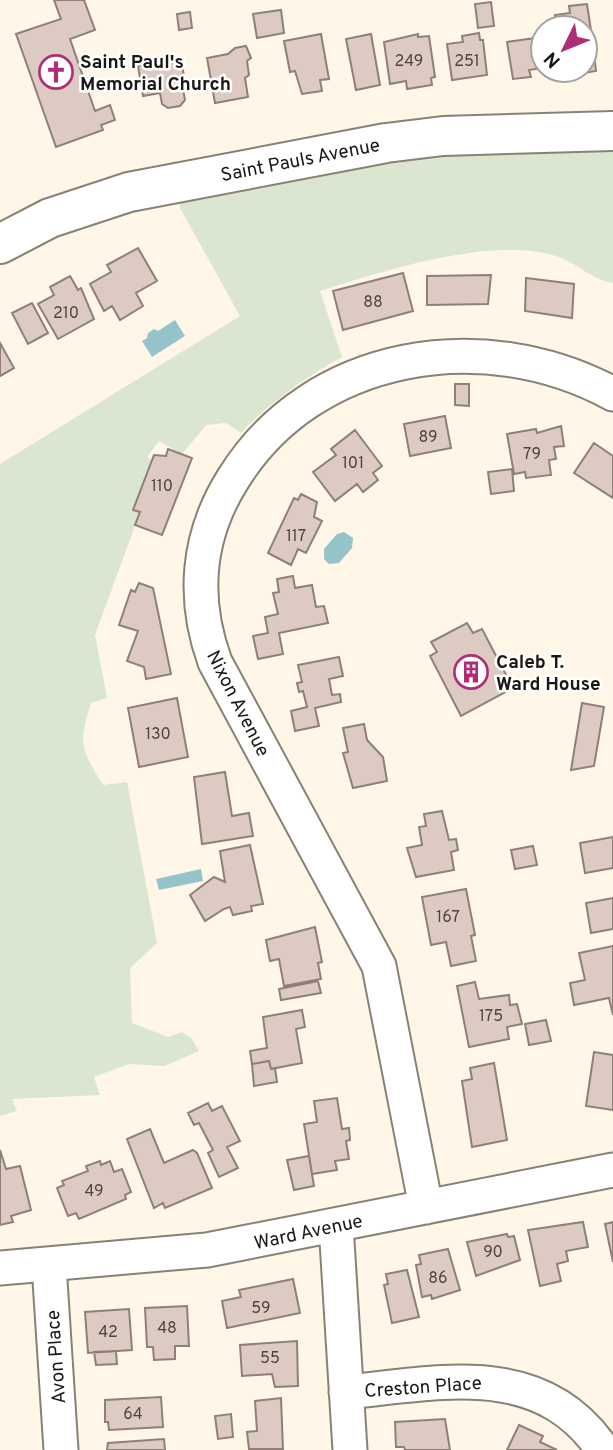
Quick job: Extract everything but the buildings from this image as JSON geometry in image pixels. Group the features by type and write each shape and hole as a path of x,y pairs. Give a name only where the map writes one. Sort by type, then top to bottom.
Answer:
{"main road":[{"name":"Saint Pauls Avenue","path":"0,244 62,213 129,192 386,143 443,136 613,131"}],"street":[{"name":"Nixon Avenue","path":"426,1207 379,966 215,662 202,619 200,572 205,542 222,497 257,446 301,404 359,374 424,358 478,356 554,370 613,394"},
{"name":"Ward Avenue","path":"0,1268 195,1252 613,1170"},
{"path":"336,1225 350,1450"},
{"name":"Avon Place","path":"49,1265 61,1450"},
{"name":"Creston Place","path":"346,1392 469,1381 498,1382 530,1391 563,1408 588,1431 603,1450"}],"green space":[{"path":"613,147 613,283 597,278 556,256 530,251 501,250 437,258 320,291 342,357 288,391 241,433 226,423 206,425 182,454 159,441 147,457 152,460 134,510 140,512 95,635 107,698 91,703 83,737 86,754 103,785 127,782 157,943 130,968 132,1023 168,1037 182,1032 192,1039 199,1051 164,1066 129,1064 94,1077 100,1095 12,1099 17,1111 0,1116 0,464 240,316 180,208 180,193 415,148"}],"water":[{"path":"175,320 185,336 152,357 142,341 154,329 158,331"},
{"path":"344,532 353,538 352,548 339,563 329,564 324,559 324,549 337,534"},
{"path":"201,869 203,881 159,890 156,879"}],"place":[{"name":"Saint Paul's Memorial Church","path":"56,72"},
{"name":"Caleb T. Ward House","path":"471,672"}]}
